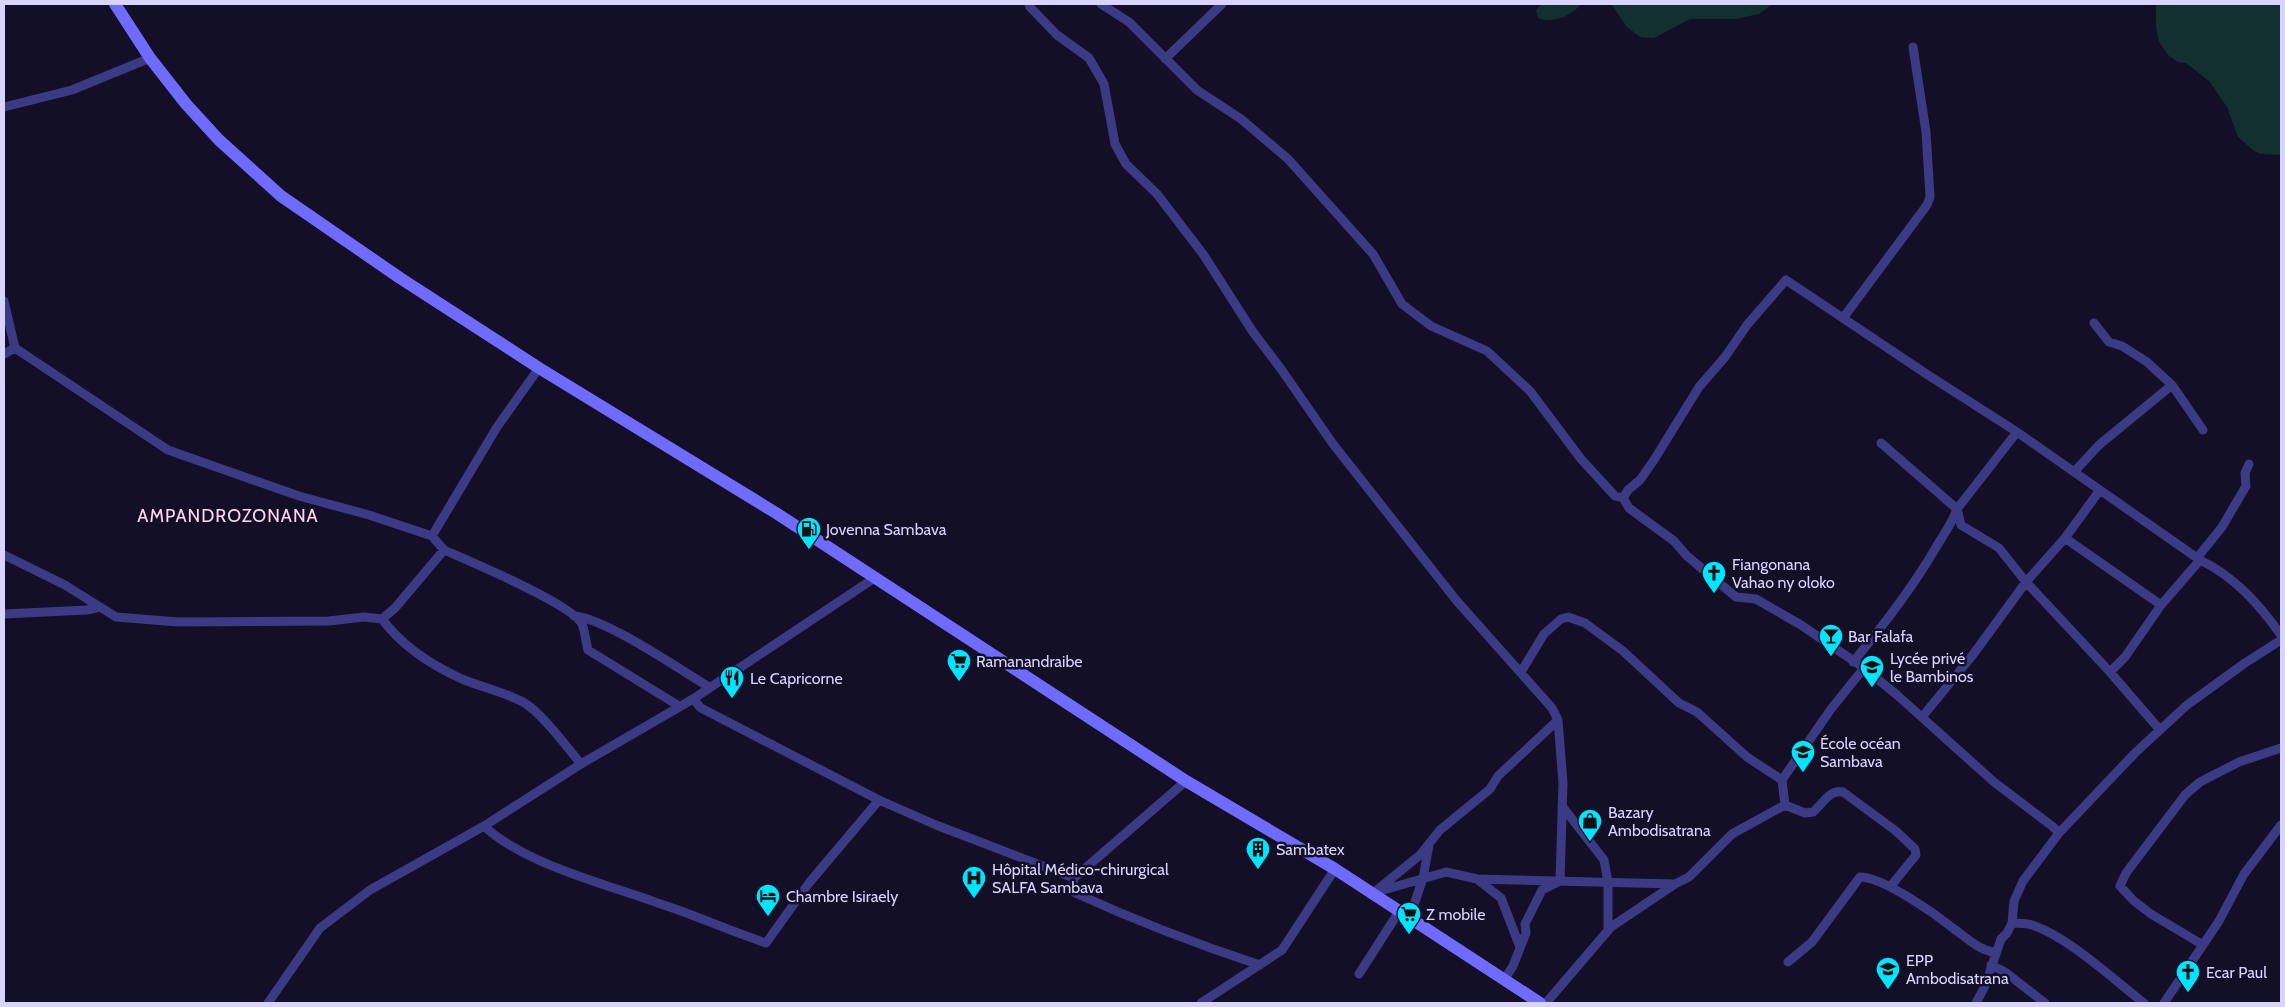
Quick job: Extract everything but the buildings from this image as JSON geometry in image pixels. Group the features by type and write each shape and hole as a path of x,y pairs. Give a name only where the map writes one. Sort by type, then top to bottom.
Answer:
{"main road":[{"path":"115,4 150,58 219,140 281,196 539,368 681,453 876,577 1186,781 1335,869 1540,1003"}],"street":[{"path":"1029,4 1030,8 1057,35 1088,58 1104,84 1116,144 1126,164 1157,194 1203,254 1252,332 1281,369 1333,444 1456,600 1552,708 1558,720 1563,783 1560,881"},
{"path":"1101,4 1129,22 1197,90 1241,119 1288,159 1373,254 1402,304 1431,326 1487,350 1530,392 1582,459 1615,496 1623,498 1629,508 1674,541 1687,556 1736,597 1756,599 1801,625 1864,668 1922,717 1965,758 2059,833"},
{"path":"1165,58 1222,4"},
{"path":"1842,318 1927,205 1930,197 1926,132 1913,47"},
{"path":"4,108 72,90 150,58"},
{"path":"1623,498 1654,460 1699,387 1725,357 1747,325 1786,280 1928,375 2018,432 2198,559 2226,574 2261,606 2281,635"},
{"path":"4,301 15,348 168,450 299,496 369,515 432,536 444,550 546,598 574,616 582,624 588,650 679,706"},
{"path":"2094,324 2109,342 2122,346 2147,362 2172,385 2203,430"},
{"path":"4,354 15,348"},
{"path":"432,536 497,427 539,368"},
{"path":"2074,472 2113,433 2172,385"},
{"path":"1853,662 1886,622 1919,576 1952,523 1957,509 2018,432"},
{"path":"1881,443 1957,509 1961,525 1999,548 2026,582 2110,672 2160,730"},
{"path":"2110,672 2125,658 2161,606 2222,527 2246,486 2245,474 2249,464"},
{"path":"1922,717 1972,656 2026,582 2065,538 2100,490"},
{"path":"2065,538 2161,606"},
{"path":"4,555 65,585 116,617 178,622 329,621 364,617 382,619 395,608 444,550"},
{"path":"268,1003 320,928 370,890 484,826 581,764 693,699 876,577"},
{"path":"4,614 87,610 100,607"},
{"path":"574,616 585,616 633,641 709,687"},
{"path":"1522,672 1544,634 1560,619 1568,617 1585,623 1623,651 1679,702 1698,712 1747,757 1782,780"},
{"path":"382,619 390,631 410,649 434,664 462,679 524,703 537,713 581,764"},
{"path":"1976,1003 1985,986 2000,939 2007,933 2012,923 2014,902 2022,881 2059,833 2135,753 2187,705 2245,662 2281,640"},
{"path":"1786,805 1782,780 1831,709 1864,668"},
{"path":"693,699 702,708 879,800 936,826 1074,878"},
{"path":"1372,894 1420,855 1440,830 1490,789 1498,776 1558,720"},
{"path":"2203,945 2140,906 2120,886 2126,873 2185,796 2200,782 2239,762 2281,748"},
{"path":"1186,781 1074,878 1073,892 1193,942 1260,965"},
{"path":"1546,1003 1608,930 1675,884 1689,877 1732,834 1786,805 1805,812 1813,812 1831,793 1843,792 1896,831 1916,849 1916,855 1890,887"},
{"path":"484,826 496,836 552,866 672,907 766,944 809,883 879,800"},
{"path":"1562,806 1604,860 1608,882 1608,930"},
{"path":"2164,1003 2219,921 2244,874 2281,825"},
{"path":"1359,974 1405,914 1423,878 1429,845"},
{"path":"1201,1003 1282,950 1335,869"},
{"path":"1372,894 1446,872 1477,879 1675,884"},
{"path":"1788,962 1812,942 1860,877 1867,877 1890,887 1938,917 1982,950 1996,953"},
{"path":"1477,879 1501,898 1520,947"},
{"path":"1504,980 1526,933 1526,924 1542,890 1560,881"},
{"path":"2012,923 2031,924 2050,934 2096,964 2144,1003"},
{"path":"1991,965 2005,972 2045,1003"}],"green space":[{"path":"1542,4 1581,4 1561,18 1543,20 1538,18 1536,10"},
{"path":"1611,4 1773,4 1759,14 1736,19 1690,19 1654,38 1640,37 1627,27"},
{"path":"2156,4 2281,4 2281,155 2261,154 2254,151 2238,137 2227,107 2209,81 2186,63 2178,62 2168,55 2159,42 2156,27"}],"place":[{"name":"Jovenna Sambava","path":"809,550"},
{"name":"Fiangonana Vahao ny oloko","path":"1714,594"},
{"name":"Bar Falafa","path":"1831,657"},
{"name":"Ramanandraibe","path":"959,682"},
{"name":"Lycée privé le Bambinos","path":"1872,688"},
{"name":"Le Capricorne","path":"732,699"},
{"name":"École océan Sambava","path":"1803,773"},
{"name":"Bazary Ambodisatrana","path":"1590,842"},
{"name":"Sambatex","path":"1258,870"},
{"name":"Hôpital Médico-chirurgical SALFA Sambava","path":"974,899"},
{"name":"Chambre Isiraely","path":"768,917"},
{"name":"Z mobile","path":"1409,935"},
{"name":"EPP Ambodisatrana","path":"1888,990"},
{"name":"Ecar Paul","path":"2188,993"}],"district":[{"name":"AMPANDROZONANA","path":"228,516"}]}
